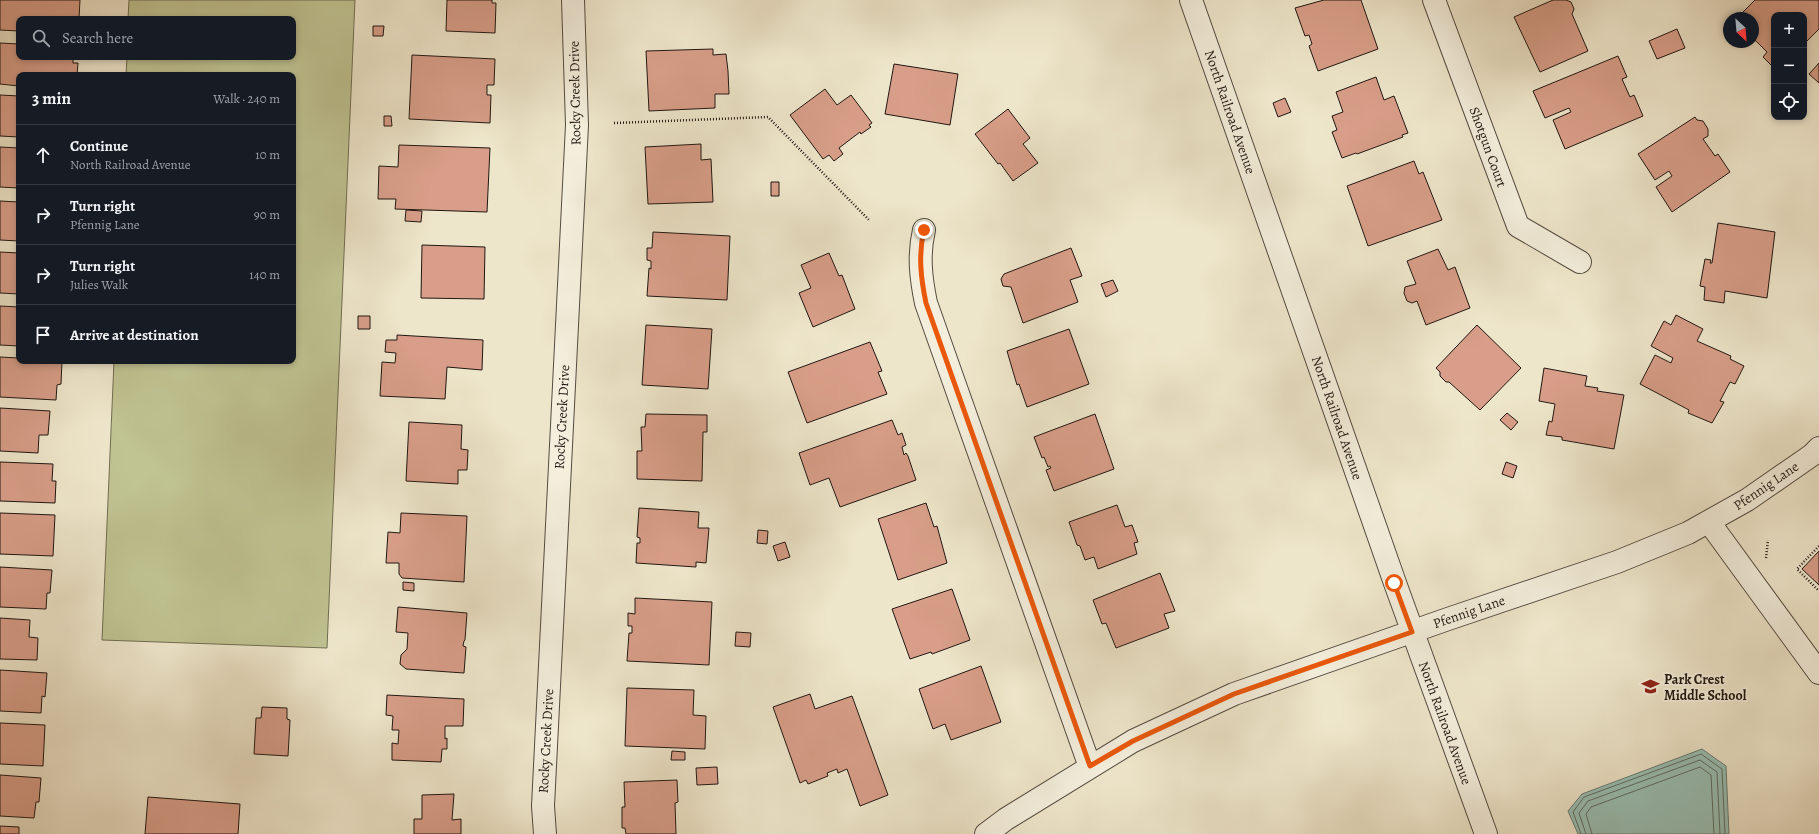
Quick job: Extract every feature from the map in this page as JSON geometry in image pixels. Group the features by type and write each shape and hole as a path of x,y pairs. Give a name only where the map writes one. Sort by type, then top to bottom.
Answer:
{"street":[{"name":"Rocky Creek Drive","path":"545,834 543,806 577,125 573,0"},
{"name":"North Railroad Avenue","path":"1191,0 1412,632 1486,834"},
{"name":"Shotgun Court","path":"1434,0 1518,226 1580,262"},
{"path":"924,230 921,241 920,272 926,303 1090,766"},
{"name":"Pfennig Lane","path":"986,834 1010,826 1090,766 1133,741 1234,694 1617,562 1688,533 1747,500 1812,455 1819,448"},
{"path":"1709,522 1819,673"}],"path":[{"path":"614,123 768,117 870,221"},
{"path":"1819,546 1797,569 1819,591"}],"green space":[{"path":"129,0 355,0 327,648 102,640 114,364 296,364 296,72 126,72 127,60 296,60 296,16 128,16"}],"water":[{"path":"1702,749 1726,766 1729,834 1578,834 1568,811 1582,794"}],"building":[{"path":"0,0 80,0 79,16 16,16 16,31 0,30"},
{"path":"447,0 492,0 492,3 496,3 495,33 446,31"},
{"path":"1324,0 1361,0 1378,49 1318,71 1309,46 1312,44 1309,35 1305,36 1295,8"},
{"path":"1553,0 1566,0 1571,2 1574,9 1572,14 1588,51 1540,72 1514,17"},
{"path":"1755,0 1819,0 1819,29 1807,41 1807,12 1771,12 1771,65 1763,57 1767,52 1759,44 1759,12 1743,12"},
{"path":"373,26 384,26 383,36 373,36"},
{"path":"1677,29 1685,48 1657,59 1649,41"},
{"path":"0,43 16,44 16,60 73,60 73,63 78,63 77,72 16,72 16,86 0,84"},
{"path":"713,49 713,55 726,54 729,94 715,94 715,108 649,111 646,51"},
{"path":"412,55 495,59 494,85 487,85 487,95 491,95 490,123 409,119"},
{"path":"1618,56 1627,77 1622,79 1630,97 1634,95 1643,116 1565,149 1553,120 1571,112 1569,108 1545,118 1533,91"},
{"path":"1819,63 1819,83 1809,74"},
{"path":"894,64 958,74 950,125 885,114"},
{"path":"1376,77 1384,100 1394,96 1408,133 1402,135 1403,137 1342,158 1332,132 1337,130 1332,116 1343,112 1336,92"},
{"path":"825,89 837,105 851,95 872,123 869,125 871,127 861,134 860,132 839,148 843,154 834,161 829,155 823,159 790,115"},
{"path":"0,95 16,96 16,137 0,136"},
{"path":"1285,98 1291,112 1278,117 1273,103"},
{"path":"1008,109 1030,138 1023,144 1038,163 1013,181 1000,163 998,164 975,134"},
{"path":"384,116 391,116 392,126 384,126"},
{"path":"1695,117 1697,120 1703,121 1708,129 1708,136 1703,139 1715,156 1718,154 1730,172 1672,212 1656,187 1672,176 1669,171 1655,180 1638,154"},
{"path":"701,144 701,160 711,159 713,202 648,204 645,147"},
{"path":"399,145 490,148 487,212 395,209 396,199 378,199 379,166 398,167"},
{"path":"0,147 16,148 16,188 0,187"},
{"path":"1414,161 1419,174 1423,172 1442,220 1368,246 1347,186"},
{"path":"771,182 779,182 779,196 771,196"},
{"path":"0,201 16,202 16,241 0,240"},
{"path":"406,210 422,211 421,222 405,221"},
{"path":"1718,223 1775,232 1767,298 1725,291 1724,303 1704,300 1705,287 1700,286 1705,259 1711,260 1710,263 1712,263"},
{"path":"653,232 730,236 727,300 647,296 651,261 647,260 647,248 652,248"},
{"path":"422,245 485,247 484,299 421,298"},
{"path":"1071,248 1082,276 1070,280 1078,302 1023,323 1011,287 1003,286 1001,279 1004,274"},
{"path":"1438,249 1448,270 1455,267 1470,308 1426,325 1417,301 1412,303 1407,301 1404,293 1405,287 1416,284 1407,261"},
{"path":"0,252 16,253 16,294 0,293"},
{"path":"829,253 839,276 842,275 855,309 813,327 799,293 811,288 801,265"},
{"path":"1113,280 1118,291 1106,297 1101,284"},
{"path":"0,306 16,307 16,346 0,345"},
{"path":"1676,315 1703,329 1697,341 1731,356 1730,359 1744,366 1735,384 1730,382 1720,401 1724,402 1712,423 1688,413 1689,410 1640,384 1655,355 1671,363 1673,358 1651,346 1664,321 1671,325"},
{"path":"358,316 370,316 370,329 358,329"},
{"path":"646,325 712,329 708,389 642,385"},
{"path":"1477,325 1521,368 1480,410 1449,382 1446,382 1440,376 1440,372 1436,368"},
{"path":"1069,329 1089,384 1027,407 1019,384 1017,385 1007,351"},
{"path":"397,335 483,340 482,370 447,367 445,399 380,396 382,362 395,363 396,353 385,352 386,340 397,340"},
{"path":"870,342 882,371 878,372 887,394 807,423 788,372"},
{"path":"0,357 16,358 16,364 62,364 61,384 57,385 56,400 0,397"},
{"path":"1544,368 1587,376 1585,386 1598,388 1597,391 1624,395 1614,449 1562,440 1562,437 1546,435 1549,421 1552,422 1555,404 1539,401"},
{"path":"0,408 50,411 48,435 39,435 38,453 0,451"},
{"path":"1507,413 1518,422 1511,430 1500,420"},
{"path":"646,414 707,415 707,432 703,432 702,481 637,479 637,451 642,451 641,427 645,427"},
{"path":"1095,414 1114,469 1054,491 1046,470 1051,468 1050,466 1048,467 1044,457 1042,458 1034,437"},
{"path":"892,420 898,435 902,433 906,445 902,447 904,455 906,453 908,456 916,480 840,507 829,478 810,485 799,453"},
{"path":"409,422 462,425 461,449 468,450 467,470 458,470 458,484 406,481"},
{"path":"0,462 53,464 52,481 56,481 55,503 0,501"},
{"path":"1506,462 1517,466 1513,478 1502,474"},
{"path":"926,503 934,527 937,526 947,563 898,580 878,519"},
{"path":"1117,505 1125,527 1132,525 1138,542 1134,543 1137,554 1098,569 1094,557 1085,560 1080,546 1077,545 1069,522"},
{"path":"639,508 699,512 698,528 709,528 706,563 696,562 696,567 636,563 637,543 640,543 640,538 637,537"},
{"path":"0,513 55,515 53,556 0,554"},
{"path":"401,513 467,516 464,582 402,578 399,574 399,563 386,563 388,532 400,533"},
{"path":"758,530 768,531 767,544 757,543"},
{"path":"785,542 790,557 778,561 773,546"},
{"path":"1819,551 1819,585 1802,569"},
{"path":"0,567 52,570 50,593 47,593 46,609 0,607"},
{"path":"1160,573 1175,611 1164,614 1169,628 1116,648 1106,623 1102,624 1093,600"},
{"path":"403,582 414,583 414,591 403,590"},
{"path":"952,589 970,640 932,654 931,652 910,659 892,609"},
{"path":"635,598 712,602 709,665 627,661 629,633 632,633 632,626 628,626 628,613 635,614"},
{"path":"398,607 467,613 465,640 463,646 466,647 464,673 406,669 400,664 401,655 407,649 408,633 396,632"},
{"path":"0,618 30,620 29,637 38,638 37,660 0,659"},
{"path":"736,632 751,633 750,647 735,646"},
{"path":"981,666 1001,722 951,740 945,724 933,729 919,689"},
{"path":"0,670 47,673 45,697 42,696 41,713 0,711"},
{"path":"627,688 694,690 693,715 706,716 705,749 625,746"},
{"path":"810,694 815,709 852,696 888,795 860,806 847,769 838,773 837,769 827,773 828,776 808,784 806,780 800,783 773,707"},
{"path":"387,695 464,699 463,726 445,726 447,749 442,749 441,762 392,760 392,743 398,744 399,730 392,730 393,716 386,715"},
{"path":"262,707 287,708 287,719 290,720 288,756 254,754 256,718 261,718"},
{"path":"0,723 45,725 43,766 0,764"},
{"path":"672,751 685,752 685,760 671,760"},
{"path":"717,767 718,784 697,785 696,768"},
{"path":"0,775 41,778 39,802 36,802 34,818 0,816"},
{"path":"677,780 678,802 675,803 676,834 626,834 625,828 622,828 622,807 625,807 624,782"},
{"path":"454,794 452,820 461,819 461,834 414,834 414,819 422,819 422,795"},
{"path":"148,797 240,804 238,834 145,834"},
{"path":"0,826 19,827 19,834 0,834"}],"place":[{"name":"Park Crest Middle School","path":"1651,687"}],"route":[{"path":"924,230 921,241 920,272 926,303 1090,766 1133,741 1234,694 1412,632 1394,583"}]}
